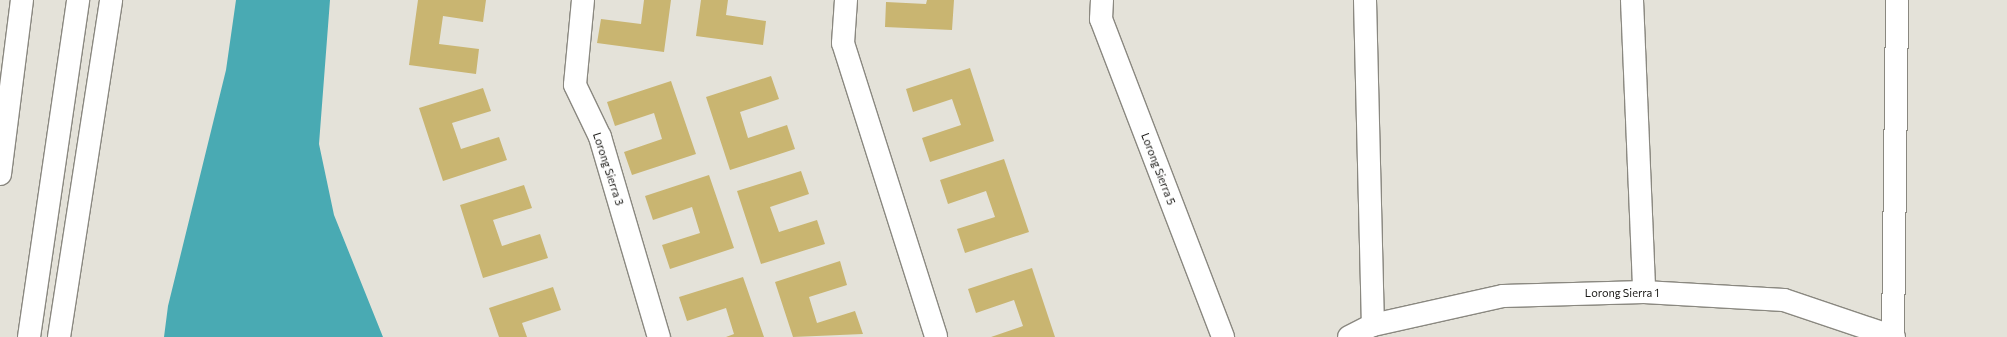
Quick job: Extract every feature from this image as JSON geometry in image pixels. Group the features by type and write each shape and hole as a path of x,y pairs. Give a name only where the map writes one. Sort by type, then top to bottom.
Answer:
{"street":[{"path":"0,174 22,0"},
{"path":"29,337 78,0"},
{"path":"59,337 111,0"},
{"name":"Lorong Sierra 3","path":"583,0 575,85 600,137 659,337"},
{"path":"846,0 843,43 936,337"},
{"name":"Lorong Sierra 5","path":"1102,0 1101,19 1223,337"},
{"path":"1365,0 1374,324"},
{"path":"1632,0 1644,292"},
{"path":"1893,336 1897,0"},
{"name":"Lorong Sierra 1","path":"1349,337 1374,324 1503,296 1644,292 1784,300 1893,336"}],"water":[{"path":"236,0 330,0 319,144 334,215 383,337 164,337 168,306 226,70"}],"building":[{"path":"418,0 486,0 483,22 443,16 439,44 479,49 476,74 409,65"},
{"path":"644,0 671,0 664,52 597,43 601,19 641,24"},
{"path":"701,0 728,0 726,15 766,21 763,45 696,36"},
{"path":"927,0 954,0 952,30 885,27 886,2 926,4"},
{"path":"970,68 994,141 930,162 922,138 961,125 952,99 913,112 906,89"},
{"path":"771,76 779,99 740,112 748,138 787,125 795,149 730,170 706,97"},
{"path":"671,81 696,154 632,175 624,152 662,139 654,113 615,126 607,102"},
{"path":"483,88 491,111 452,123 461,149 499,137 507,160 443,181 419,108"},
{"path":"1004,159 1029,232 965,253 957,229 995,217 986,191 948,204 940,180"},
{"path":"801,171 809,194 770,207 779,232 817,220 825,244 761,264 737,191"},
{"path":"709,175 734,248 670,269 662,245 700,233 692,207 653,220 645,196"},
{"path":"524,185 532,208 493,220 502,246 540,234 548,258 483,278 460,205"},
{"path":"840,261 847,285 809,297 817,323 855,311 863,334 793,337 775,282"},
{"path":"1032,268 1055,337 991,337 1023,326 1014,300 976,313 968,289"},
{"path":"743,277 764,337 726,337 734,334 726,308 687,321 679,297"},
{"path":"553,287 561,310 522,323 527,337 499,337 489,308"}]}
